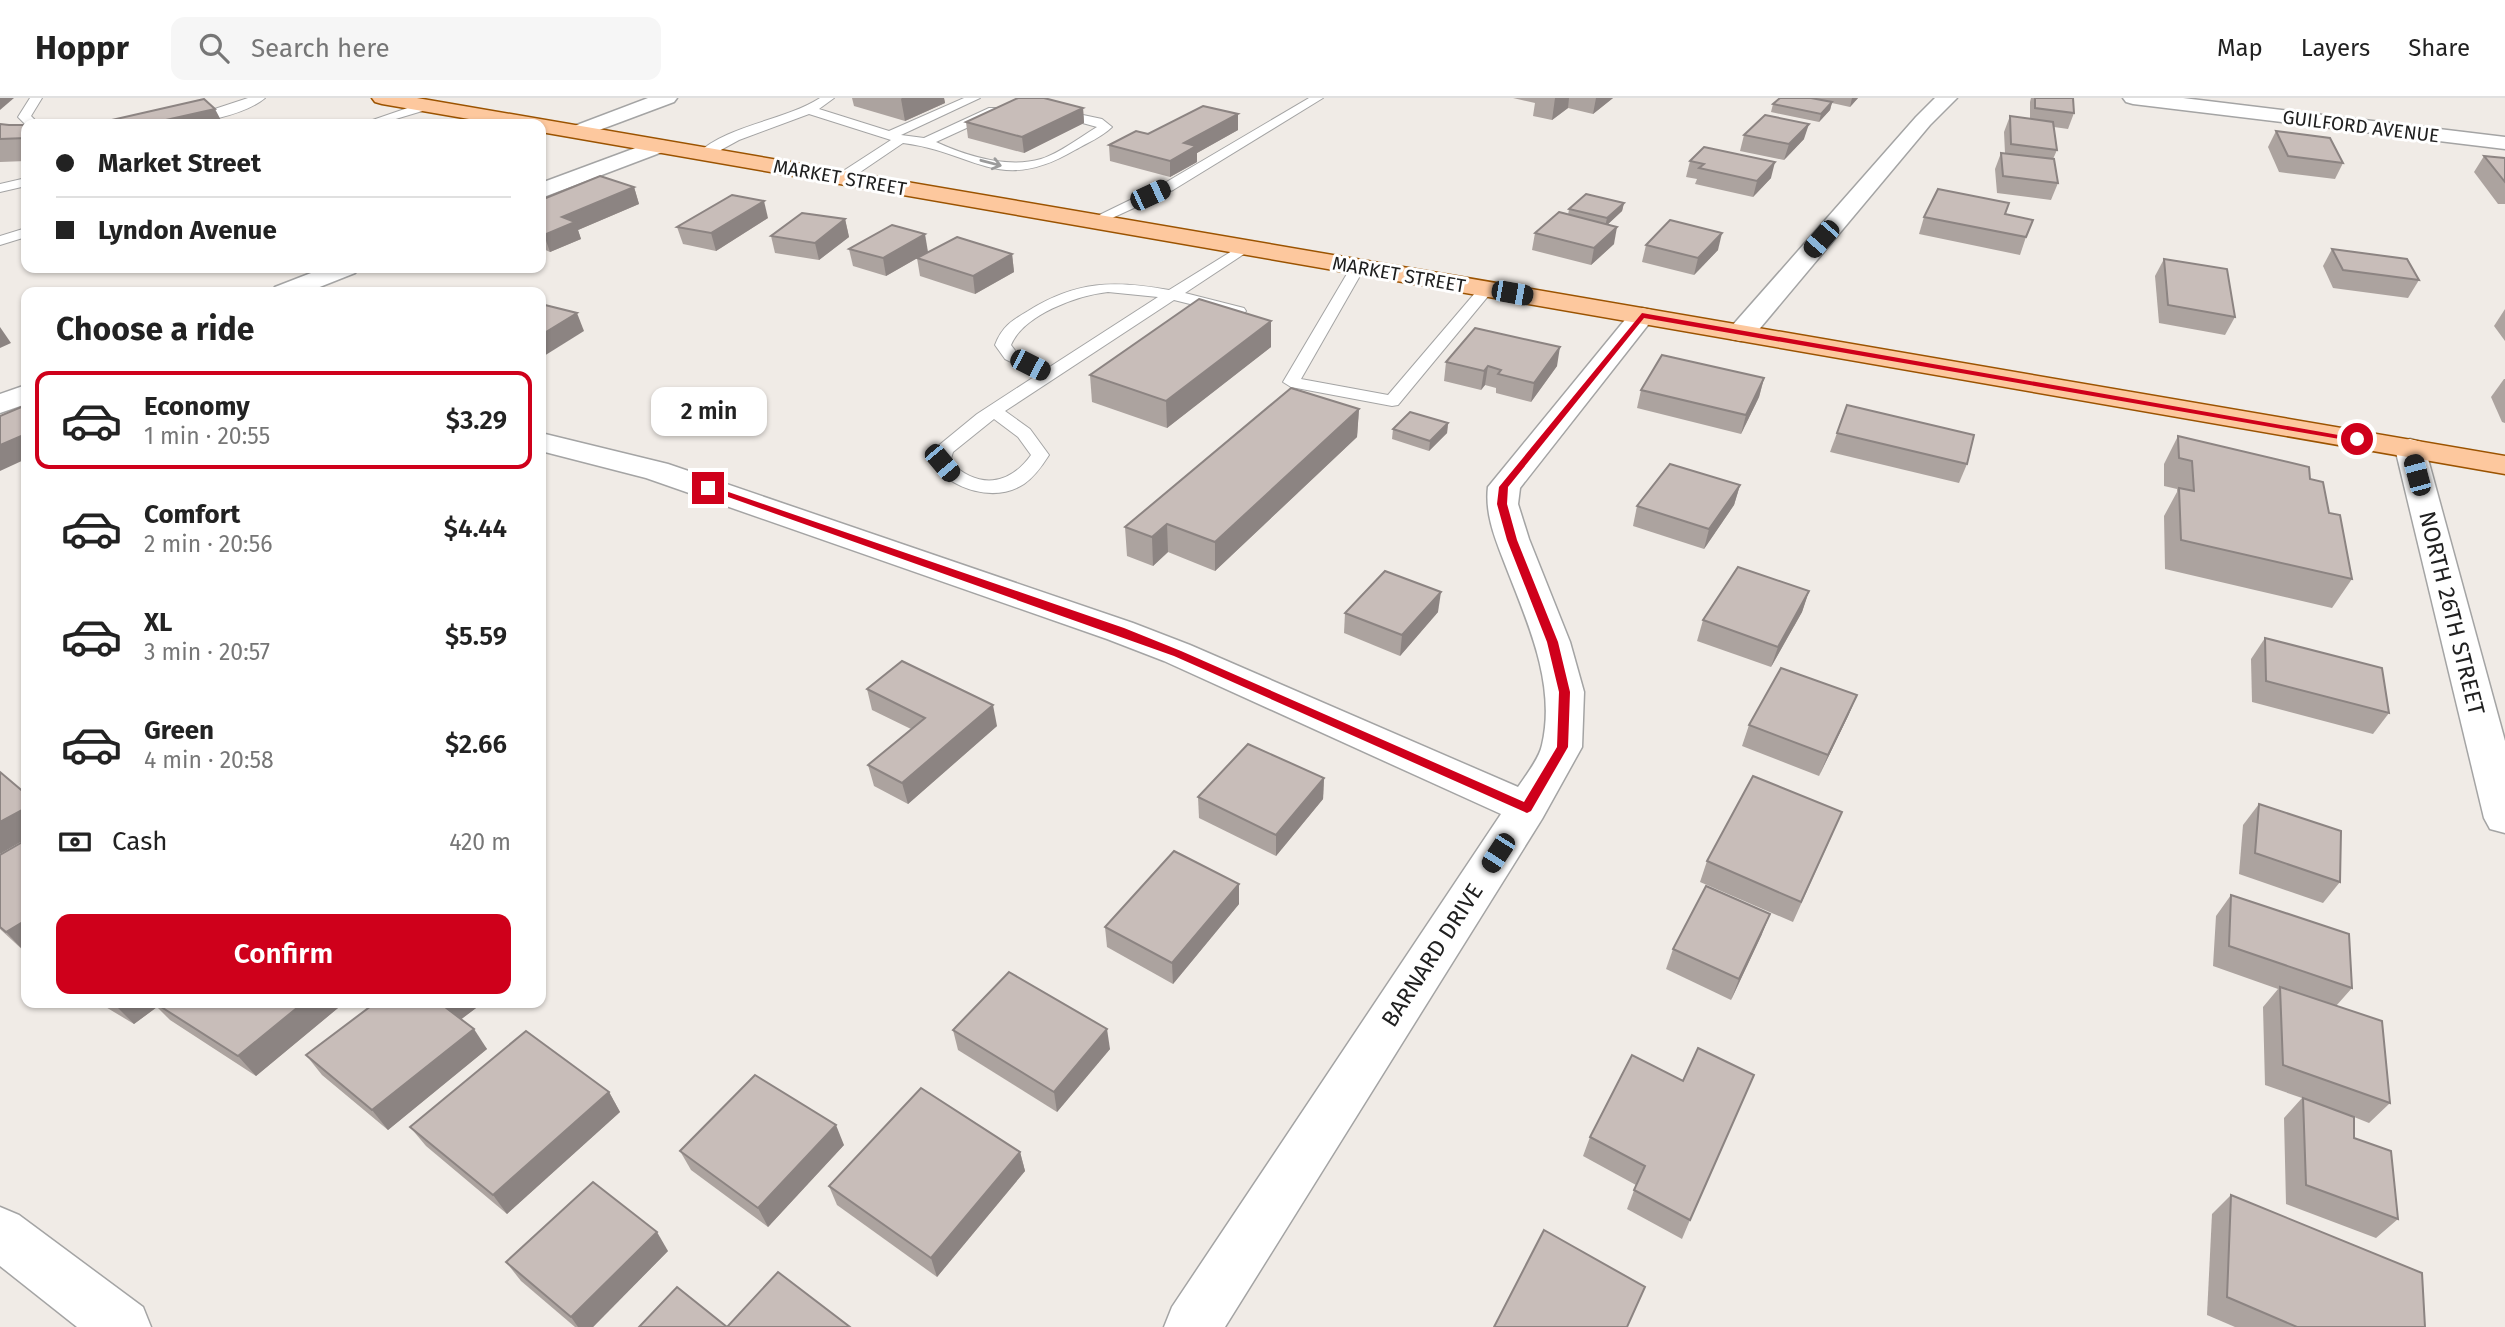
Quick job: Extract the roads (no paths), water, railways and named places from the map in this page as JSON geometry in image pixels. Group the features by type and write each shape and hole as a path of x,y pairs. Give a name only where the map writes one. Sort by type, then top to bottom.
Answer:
{"main road":[{"path":"382,98 502,119"},
{"name":"MARKET STREET","path":"546,127 2505,465"}],"street":[{"path":"576,132 667,98"},
{"path":"1741,333 1923,121 1947,98"},
{"name":"GUILFORD AVENUE","path":"2133,98 2505,143"},
{"path":"546,189 657,146"},
{"path":"297,287 333,273"},
{"name":"BARNARD DRIVE","path":"1192,1327 1527,808 1562,747 1565,692 1552,642 1512,540 1502,504 1504,487 1642,316"},
{"path":"0,404 21,396"},
{"path":"546,443 657,471 1120,631 1177,653 1527,808"},
{"name":"NORTH 26TH STREET","path":"2410,448 2505,818"},
{"path":"0,1233 123,1327"}],"lane":[{"path":"27,119 24,117 36,98"},
{"path":"196,119 259,98"},
{"path":"703,154 736,137 809,110 828,98"},
{"path":"842,178 895,138 974,98"},
{"path":"1094,221 1168,187 1317,98"},
{"path":"383,119 425,106"},
{"path":"926,142 1002,108"},
{"path":"809,110 895,138 926,142 943,150 1002,166 1023,167 1048,161 1106,127 1098,122 1045,108"},
{"path":"205,117 219,119"},
{"path":"0,188 21,183"},
{"path":"0,241 21,234"},
{"path":"994,411 1024,433 1040,455 1026,474 1008,485 984,489 952,476 942,463 944,450 994,411 1245,247"},
{"path":"1359,267 1292,382 1392,401 1486,289"},
{"path":"1049,375 1011,356 1003,345 1009,330 1070,295 1086,290 1133,289 1172,295 1238,311"}]}
